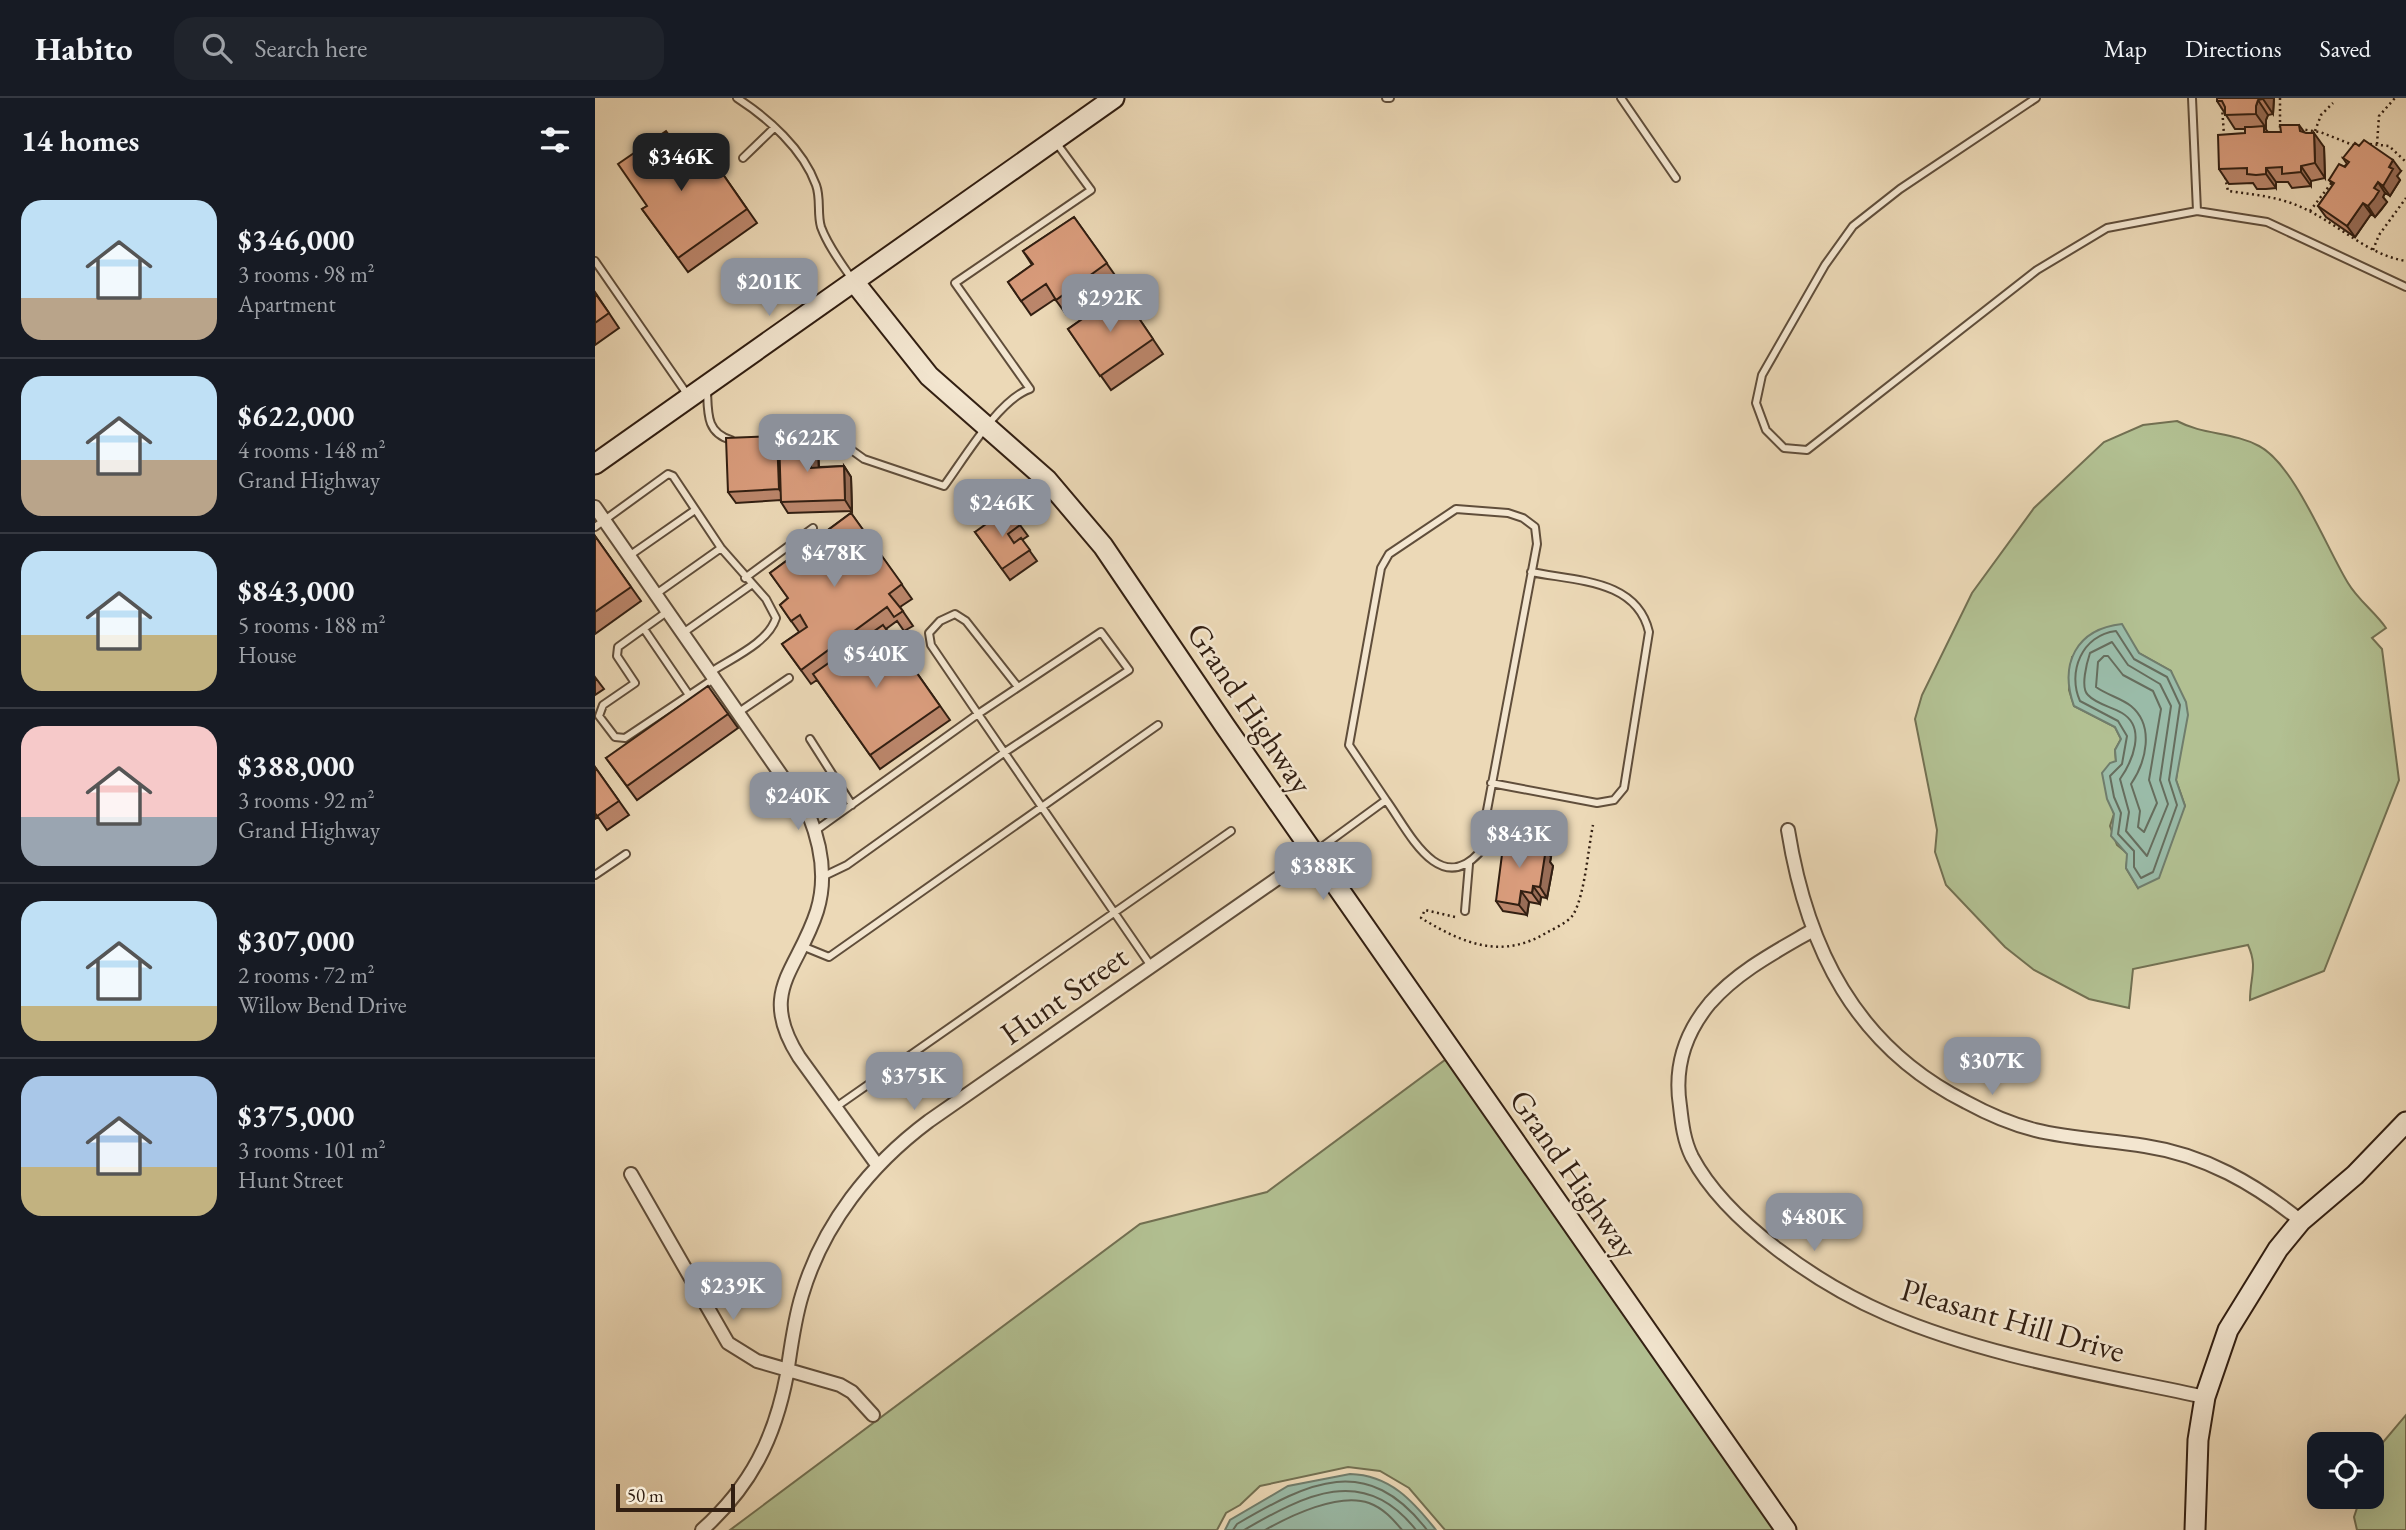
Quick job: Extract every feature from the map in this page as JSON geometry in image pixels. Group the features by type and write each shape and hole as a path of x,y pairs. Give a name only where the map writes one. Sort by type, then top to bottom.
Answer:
{"street":[{"path":"595,464 1114,98"},
{"name":"Grand Highway","path":"855,283 929,376 1047,480 1103,545 1314,853 1786,1530"},
{"path":"595,507 600,524 629,555 739,712 800,800 815,831 822,877 818,908 783,986 780,1014 789,1041 878,1166"},
{"path":"1788,830 1795,870 1813,930 1843,993 1865,1023 1917,1073 1949,1094 2016,1125 2102,1142 2146,1146 2220,1168 2268,1194 2301,1221"},
{"name":"Hunt Street","path":"702,1530 754,1472 774,1429 801,1297 817,1254 844,1206 878,1166 929,1121 1314,853"},
{"name":"Pleasant Hill Drive","path":"1813,930 1751,967 1728,985 1709,1004 1683,1051 1676,1084 1685,1139 1707,1180 1765,1238 1848,1295 1887,1314 1933,1332 2019,1356 2205,1397"},
{"path":"2195,1530 2198,1440 2205,1397 2228,1330 2278,1249 2301,1221 2355,1175 2406,1122"},
{"path":"631,1174 728,1343 746,1357 840,1385 852,1392 873,1415"}],"lane":[{"path":"737,98 774,128 809,168 818,188 821,226 855,283"},
{"path":"1621,98 1676,178"},
{"path":"2036,98 1900,190 1853,226 1825,265 1762,375 1756,403 1766,430 1784,448 1807,450 2037,270 2107,228 2197,211 2267,222 2406,287"},
{"path":"2192,98 2197,211"},
{"path":"743,158 774,128"},
{"path":"795,438 832,436 864,459 944,486 987,428 1020,392 1030,389 955,283 1091,190 1054,140"},
{"path":"595,261 690,398"},
{"path":"706,387 709,426 718,437 745,440"},
{"path":"600,524 668,474 673,476 721,548 771,608 776,618 773,628 689,695 625,738 615,737 600,716 603,705 635,683 617,656 618,647 668,611"},
{"path":"1464,508 1508,513 1523,518 1535,527 1537,544 1491,783 1479,853 1469,864 1456,869 1440,866 1427,857 1349,746 1378,582 1385,560 1448,512 1464,508"},
{"path":"629,555 695,510"},
{"path":"745,578 813,528"},
{"path":"656,594 721,548"},
{"path":"1491,783 1597,803 1614,800 1624,788 1649,632 1646,619 1618,589 1531,572"},
{"path":"683,633 751,585"},
{"path":"1018,687 966,621 955,614 940,621 929,633 931,645 1151,966"},
{"path":"643,629 689,695"},
{"path":"815,831 978,714 1101,632 1129,670 1005,752 847,865 822,877"},
{"path":"739,712 789,678"},
{"path":"802,946 829,957 1158,725"},
{"path":"810,739 852,804"},
{"path":"1314,853 1386,800"},
{"path":"835,1107 1231,831"},
{"path":"595,875 626,854"},
{"path":"1465,911 1469,864"}],"path":[{"path":"2222,98 2224,137 2234,137"},
{"path":"2280,98 2280,133"},
{"path":"2378,144 2379,116 2395,98"},
{"path":"2315,131 2321,116 2333,103"},
{"path":"2293,130 2315,131 2353,145 2350,153"},
{"path":"2274,135 2286,131"},
{"path":"2365,144 2389,146 2406,162"},
{"path":"2225,176 2228,191 2262,194 2310,211 2373,250 2406,261"},
{"path":"2310,211 2335,179"},
{"path":"2373,250 2379,235 2406,198"},
{"path":"1455,917 1425,910 1421,918 1447,935 1502,948 1536,939 1567,920 1577,903 1593,825"}],"shaded area":[{"path":"2177,421 2197,429 2249,441 2272,456 2297,488 2352,589 2386,628 2372,638 2382,649 2399,780 2324,971 2250,1000 2253,966 2248,945 2133,969 2129,1008 2089,999 2034,970 2005,947 1946,885 1935,852 1937,830 1915,719 1922,695 1972,593 2034,508 2104,442 2143,425","holes":["2131,642 2139,653 2171,671 2183,728 2176,780 2185,806 2138,888 2126,868 2128,854 2117,845 2110,826 2114,814 2103,773 2116,762 2115,750 2121,739 2115,727 2074,706 2069,690 2072,657"]},
{"path":"1449,1057 1777,1530 1445,1530 1409,1488 1380,1471 1348,1467 1260,1486 1240,1505 1226,1513 1217,1530 730,1530 1140,1224 1267,1192"},
{"path":"2406,1415 2406,1530 2357,1530 2354,1517 2357,1509 2384,1509 2384,1441"}],"water":[{"path":"2122,624 2139,653 2171,671 2186,702 2188,715 2176,780 2185,806 2159,878 2138,888 2126,868 2127,854 2111,836 2114,814 2107,799 2102,773 2110,763 2116,761 2115,750 2121,739 2115,727 2074,706 2069,676 2070,663 2083,641 2106,627"},
{"path":"1350,1474 1377,1479 1389,1485 1409,1500 1436,1530 1225,1530 1230,1520 1288,1486"}],"building":[{"path":"2217,98 2263,99 2258,100 2256,114 2225,115 2225,107"},
{"path":"2280,125 2299,125 2300,131 2314,133 2315,163 2301,166 2301,172 2282,174 2282,167 2266,168 2266,174 2256,175 2247,174 2247,168 2219,169 2218,135 2245,133 2245,127 2264,126 2264,132 2281,132"},
{"path":"666,131 688,161 700,152 708,164 713,160 747,209 678,258 642,209 647,206 618,164"},
{"path":"2364,140 2393,160 2389,167 2393,169 2383,186 2378,182 2374,188 2379,191 2374,199 2368,206 2363,203 2347,226 2318,206 2334,183 2329,180 2339,164 2345,167 2349,162 2343,158 2355,143 2359,146"},
{"path":"1074,217 1107,263 1056,300 1046,284 1021,301 1008,282 1033,264 1023,251"},
{"path":"1121,292 1153,339 1100,376 1068,329"},
{"path":"595,293 609,313 595,323"},
{"path":"777,436 779,489 728,492 726,438"},
{"path":"811,436 811,468 844,466 845,500 781,502 779,437"},
{"path":"1007,509 1020,525 1008,534 1014,543 1021,538 1030,550 1002,569 975,532"},
{"path":"851,513 902,584 889,594 903,611 894,617 887,607 801,670 782,644 807,627 800,615 791,621 780,605 788,598 770,573"},
{"path":"595,536 631,587 595,612"},
{"path":"883,625 940,706 870,755 813,674"},
{"path":"708,686 728,714 627,786 606,758"},
{"path":"595,767 619,801 597,816 595,813"},
{"path":"1504,839 1543,846 1542,855 1545,855 1540,887 1533,886 1532,893 1521,891 1519,905 1496,901"}]}
